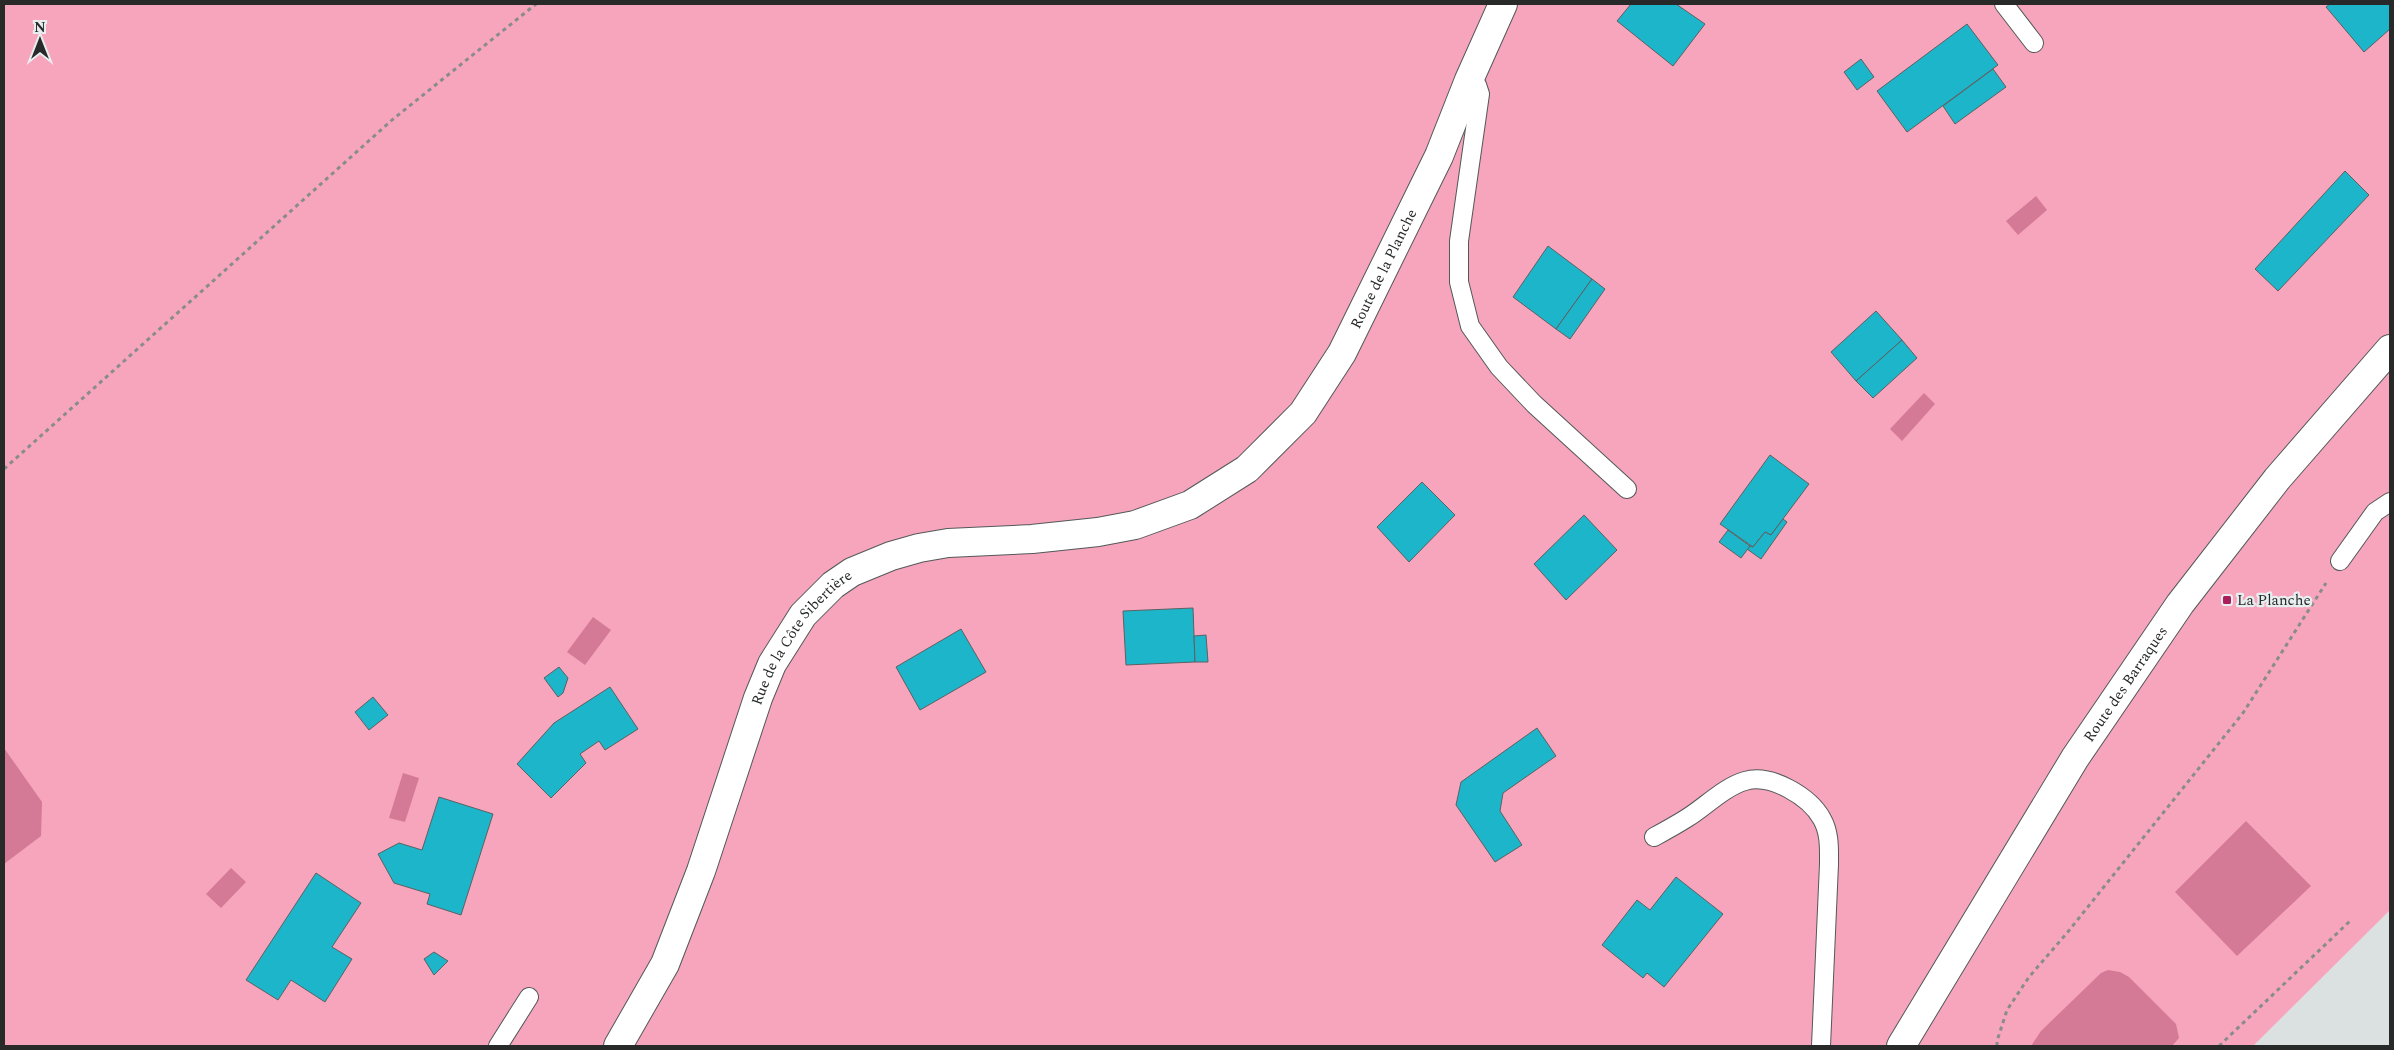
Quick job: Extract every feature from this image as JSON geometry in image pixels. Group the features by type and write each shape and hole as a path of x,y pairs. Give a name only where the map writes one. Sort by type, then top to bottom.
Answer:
{"street":[{"name":"Route de la Planche","path":"1209,494 1247,469 1303,413 1342,353 1439,156 1469,80 1503,4"},
{"name":"Route des Barraques","path":"1901,1046 2075,758 2180,604 2277,478 2390,349"},
{"name":"Rue de la Côte Sibertière","path":"618,1046 665,964 701,871 758,698 772,664 791,632 817,599 852,572 891,556 919,548 948,543 1032,539 1098,532 1162,516 1190,505 1209,494"}],"lane":[{"path":"2004,4 2034,43"},
{"path":"1469,80 1477,85 1480,94 1459,241 1459,282 1470,326 1499,367 1534,404 1627,489"},
{"path":"2340,561 2375,512 2390,502"},
{"path":"1654,837 1745,781 1764,780 1782,786 1809,803 1822,819 1829,837 1829,864 1821,1046"},
{"path":"498,1046 530,997"}],"path":[{"path":"4,469 392,120 536,4"},
{"path":"1997,1046 2007,1010 2029,977 2067,933 2242,713 2340,561"},
{"path":"2219,1046 2350,921"}],"shaded area":[{"path":"4,4 2390,4 2390,910 2253,1046 4,1046"},
{"path":"2036,196 2047,210 2018,235 2006,221"},
{"path":"1924,393 1935,404 1902,441 1890,429"},
{"path":"593,617 611,630 585,665 567,652"},
{"path":"4,748 42,802 41,836 4,864"},
{"path":"403,773 419,778 405,822 389,818"},
{"path":"2246,821 2311,886 2237,956 2175,892"},
{"path":"231,868 246,882 221,908 206,894"},
{"path":"2108,970 2120,972 2129,977 2176,1024 2179,1038 2172,1046 2031,1046 2041,1031 2101,973"}],"building":[{"path":"1631,4 1676,4 1705,24 1673,66 1617,21"},
{"path":"2330,4 2390,4 2390,29 2364,52 2326,7"},
{"path":"1967,24 1998,65 1907,132 1877,91"},
{"path":"1861,59 1874,77 1857,90 1844,72"},
{"path":"1993,69 2006,87 1955,124 1943,106"},
{"path":"2345,171 2369,195 2278,291 2255,269"},
{"path":"1548,246 1592,279 1556,329 1513,297"},
{"path":"1592,279 1605,289 1570,339 1556,329"},
{"path":"1876,311 1902,340 1856,381 1831,352"},
{"path":"1902,340 1917,358 1873,398 1856,381"},
{"path":"1770,455 1809,484 1771,535 1765,532 1753,547 1720,524"},
{"path":"1422,482 1455,515 1409,562 1377,527"},
{"path":"1584,515 1617,550 1566,600 1534,564"},
{"path":"1783,519 1787,522 1761,559 1747,549 1750,546 1753,547 1765,532 1771,535"},
{"path":"1728,530 1750,546 1741,558 1719,542"},
{"path":"1193,608 1195,662 1126,665 1123,611"},
{"path":"961,629 986,672 920,710 896,667"},
{"path":"1206,635 1208,662 1195,662 1194,636"},
{"path":"559,667 568,678 563,693 558,697 544,678"},
{"path":"610,687 638,729 605,750 599,741 580,754 586,763 551,798 517,764 554,723"},
{"path":"373,697 388,715 369,730 355,712"},
{"path":"1537,728 1556,756 1503,793 1500,811 1522,845 1495,862 1456,805 1461,782"},
{"path":"439,797 493,814 461,915 427,904 430,894 394,883 378,854 399,843 422,850"},
{"path":"316,873 361,903 332,947 352,959 325,1002 291,980 278,1000 246,980"},
{"path":"1676,877 1723,914 1664,987 1647,973 1643,978 1602,945 1637,900 1650,910"},
{"path":"434,952 448,961 434,975 424,959"}],"place":[{"name":"La Planche","path":"2227,600"}]}
